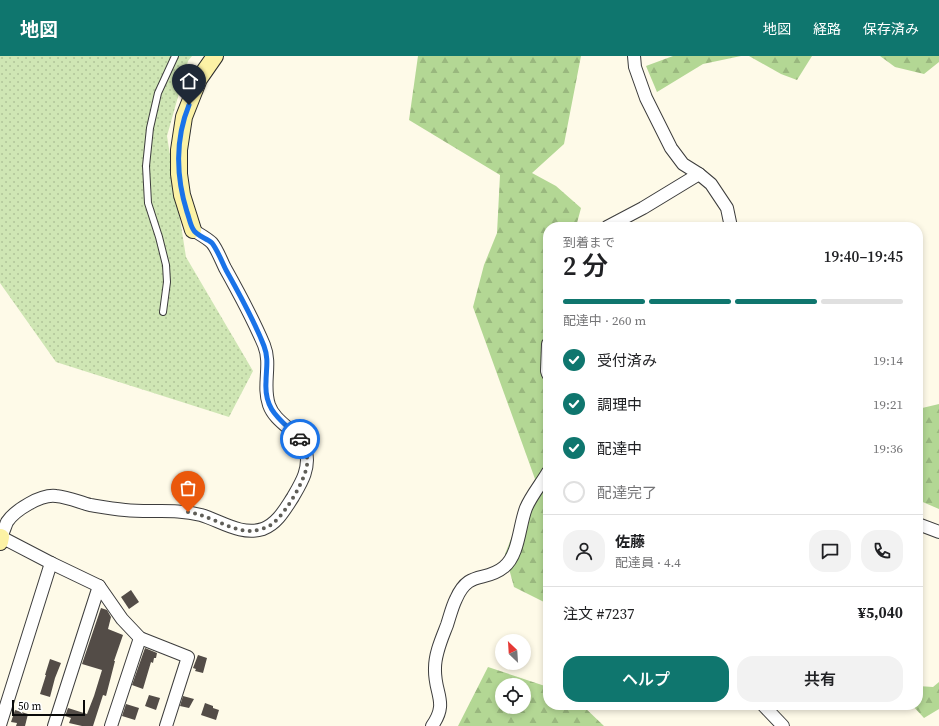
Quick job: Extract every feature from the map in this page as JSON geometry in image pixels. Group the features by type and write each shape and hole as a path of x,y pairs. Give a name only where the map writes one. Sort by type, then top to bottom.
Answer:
{"street":[{"path":"166,726 188,657 140,638 122,619 99,586 0,538 8,522 22,507 54,495 90,504 126,510 174,510 188,512 204,516 242,530 252,531 262,529 270,525 283,512 302,481 306,472 307,464 304,446 300,439 275,415 270,407 267,398 266,383 268,362 264,346 249,313 212,243 193,230 182,195 179,174 179,150 184,117 199,79 215,56"},
{"path":"634,56 635,67 646,98 672,148 683,164 711,184 727,208 730,222"},
{"path":"616,222 643,208 699,174"},
{"path":"432,726 438,717 441,705 435,683 434,668 436,656 456,598 467,582 480,576 490,575 504,568 511,560 527,506 543,480"},
{"path":"923,526 939,532"},
{"path":"0,725 51,563"},
{"path":"54,726 99,586"},
{"path":"111,726 140,638"},
{"path":"768,710 783,726"}],"lane":[{"path":"163,312 167,282 166,264 148,203 146,166 150,128 158,93 175,56"}],"green space":[{"path":"0,56 192,56 188,61 167,136 186,257 253,371 229,417 56,362 0,283"},
{"path":"418,56 581,56 564,144 532,173 556,186 581,208 577,222 543,222 543,602 514,587 505,554 535,479 473,307 484,265 497,233 500,175 409,120"},
{"path":"673,56 741,56 703,64 657,92 646,66"},
{"path":"749,56 812,56 797,80 781,74"},
{"path":"880,56 939,56 939,62 924,74 895,67"},
{"path":"939,404 939,509 923,502 923,408"},
{"path":"488,667 521,678 495,678 495,714 531,714 531,681 543,685 543,710 587,710 604,726 458,726"},
{"path":"939,682 939,709 924,718 917,710 923,710 923,686 933,687"}],"building":[{"path":"131,590 139,602 129,609 121,597"},
{"path":"101,608 107,610 111,617 108,629 123,635 114,661 106,696 103,695 93,726 82,726 69,723 71,718 65,716 68,708 87,714 94,696 102,670 82,664"},
{"path":"145,648 157,653 153,663 151,662 143,689 132,685"},
{"path":"198,655 207,658 203,673 195,671 196,669 193,668"},
{"path":"50,659 61,663 50,697 40,694"},
{"path":"149,695 160,698 156,710 145,706"},
{"path":"183,696 194,699 189,708 180,706"},
{"path":"205,703 219,710 216,720 201,715"},
{"path":"126,704 139,708 135,720 122,716"},
{"path":"15,710 28,714 25,726 16,726 17,723 11,722"}],"way so far":[{"path":"188,512 204,516 242,530 252,531 262,529 270,525 277,520 283,512 306,472 306,454 300,439"}],"route":[{"path":"189,105 184,117 179,150 179,174 182,195 193,230 212,243 249,313 264,346 268,362 266,383 267,398 270,407 275,415 300,439"}]}
